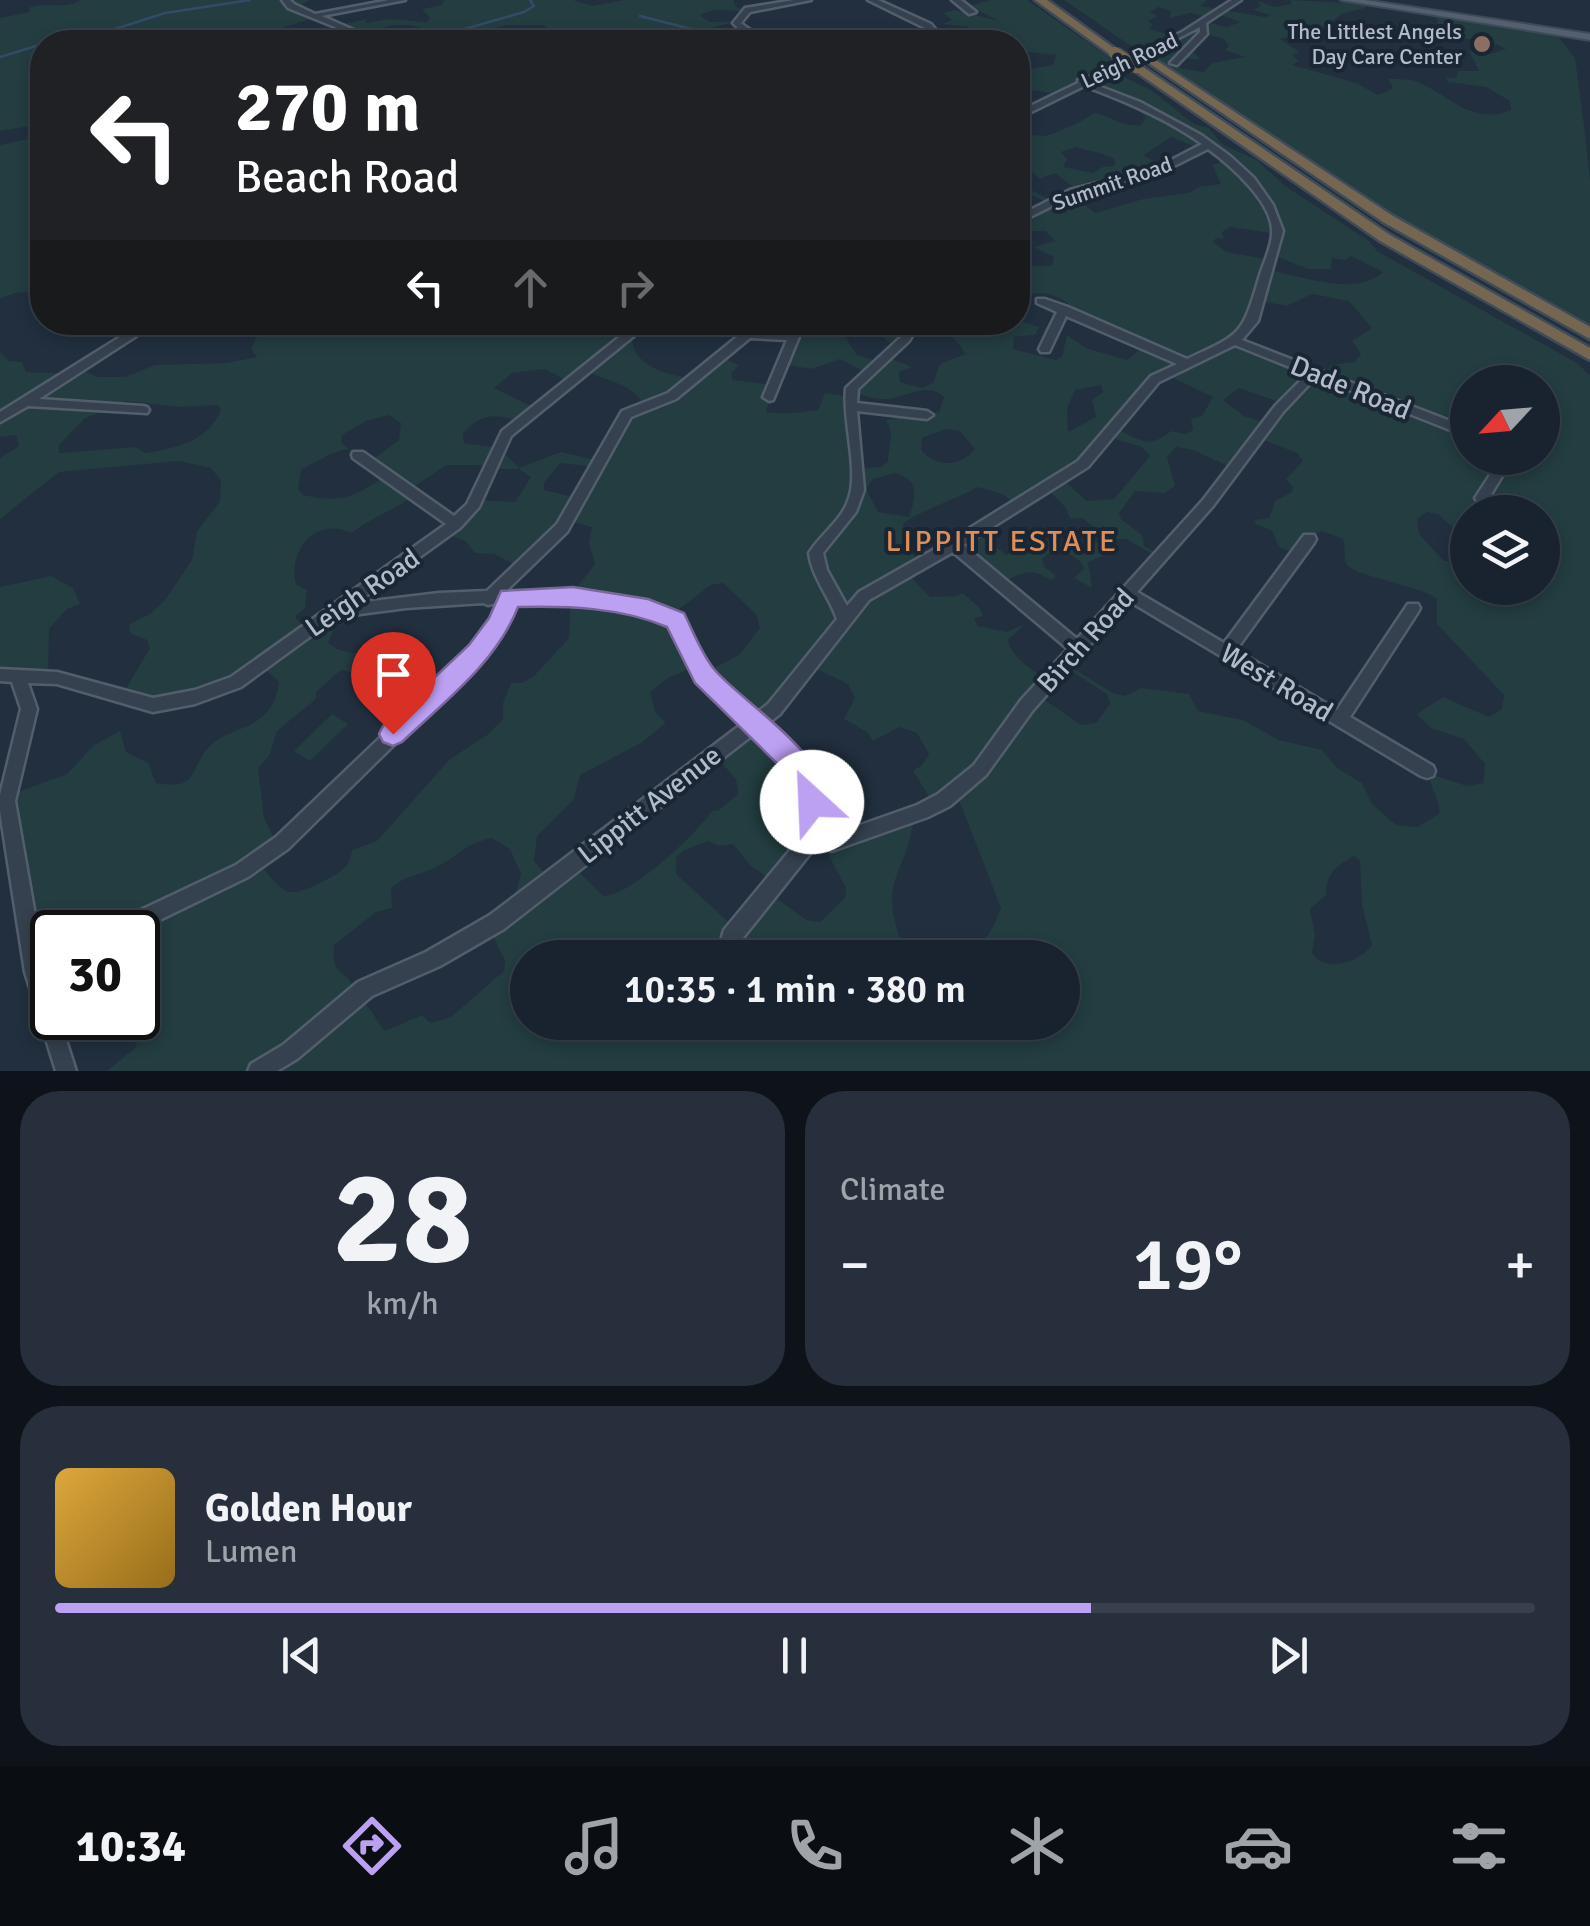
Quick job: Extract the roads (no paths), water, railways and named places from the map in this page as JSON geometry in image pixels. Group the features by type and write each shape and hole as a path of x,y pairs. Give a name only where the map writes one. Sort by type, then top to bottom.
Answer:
{"highway":[{"path":"1040,0 1115,52 1144,64 1388,220 1590,334"},
{"path":"1062,0 1115,36"},
{"path":"1130,46 1144,64 1385,238 1590,355"}],"main road":[{"path":"1346,0 1590,37"}],"street":[{"path":"286,0 350,30"},
{"path":"318,16 401,0"},
{"path":"741,30 736,23 748,10 807,0"},
{"path":"872,0 928,26 929,30"},
{"path":"956,0 972,12"},
{"name":"Leigh Road","path":"1030,109 1204,24 1237,0"},
{"path":"1174,63 1204,32 1204,24"},
{"path":"1080,82 1156,112 1258,186 1278,231 1252,321 1235,340"},
{"name":"Summit Road","path":"1030,214 1073,192 1159,170 1206,146"},
{"path":"1041,301 1188,364"},
{"path":"1044,348 1064,308"},
{"path":"0,418 133,335"},
{"name":"Leigh Road","path":"8,675 57,678 146,704 179,702 236,682 454,524 472,507 506,434 630,335"},
{"path":"488,599 562,528 626,414 672,396 746,335"},
{"path":"763,335 795,337 768,397"},
{"path":"844,618 838,600 817,567 816,552 849,512 858,492 850,406 852,388 908,335"},
{"name":"Lippitt Avenue","path":"258,1071 290,1052 366,989 462,944 497,922 783,701 844,618 874,588 954,546 1092,458 1155,379 1235,340"},
{"name":"Dade Road","path":"1235,340 1450,426"},
{"name":"Birch Road","path":"814,835 826,843 838,842 902,819 944,800 980,770 1027,705 1208,503 1279,408 1315,372"},
{"path":"28,402 143,410"},
{"path":"850,406 927,415"},
{"path":"358,455 454,524"},
{"path":"1226,652 1309,540"},
{"path":"954,546 1079,650"},
{"path":"377,582 375,590 380,599 400,602"},
{"name":"West Road","path":"1127,593 1427,771"},
{"path":"332,614 400,602 573,597 668,615 681,626 704,675 756,722 806,774 812,786 814,835 731,937"},
{"path":"160,911 242,871 282,843 478,652 500,623 510,598"},
{"path":"1340,719 1414,608"},
{"path":"8,675 29,708 7,800 31,910"},
{"path":"59,1040 66,1071"}],"waterway":[{"path":"112,30 165,13 250,0"},
{"path":"461,30 524,12 534,6 530,0"},
{"path":"640,16 695,30"},
{"path":"0,57 30,48"}],"place":[{"name":"The Littlest Angels Day Care Center","path":"1482,44"}],"district":[{"name":"LIPPITT ESTATE","path":"1002,541"}]}
